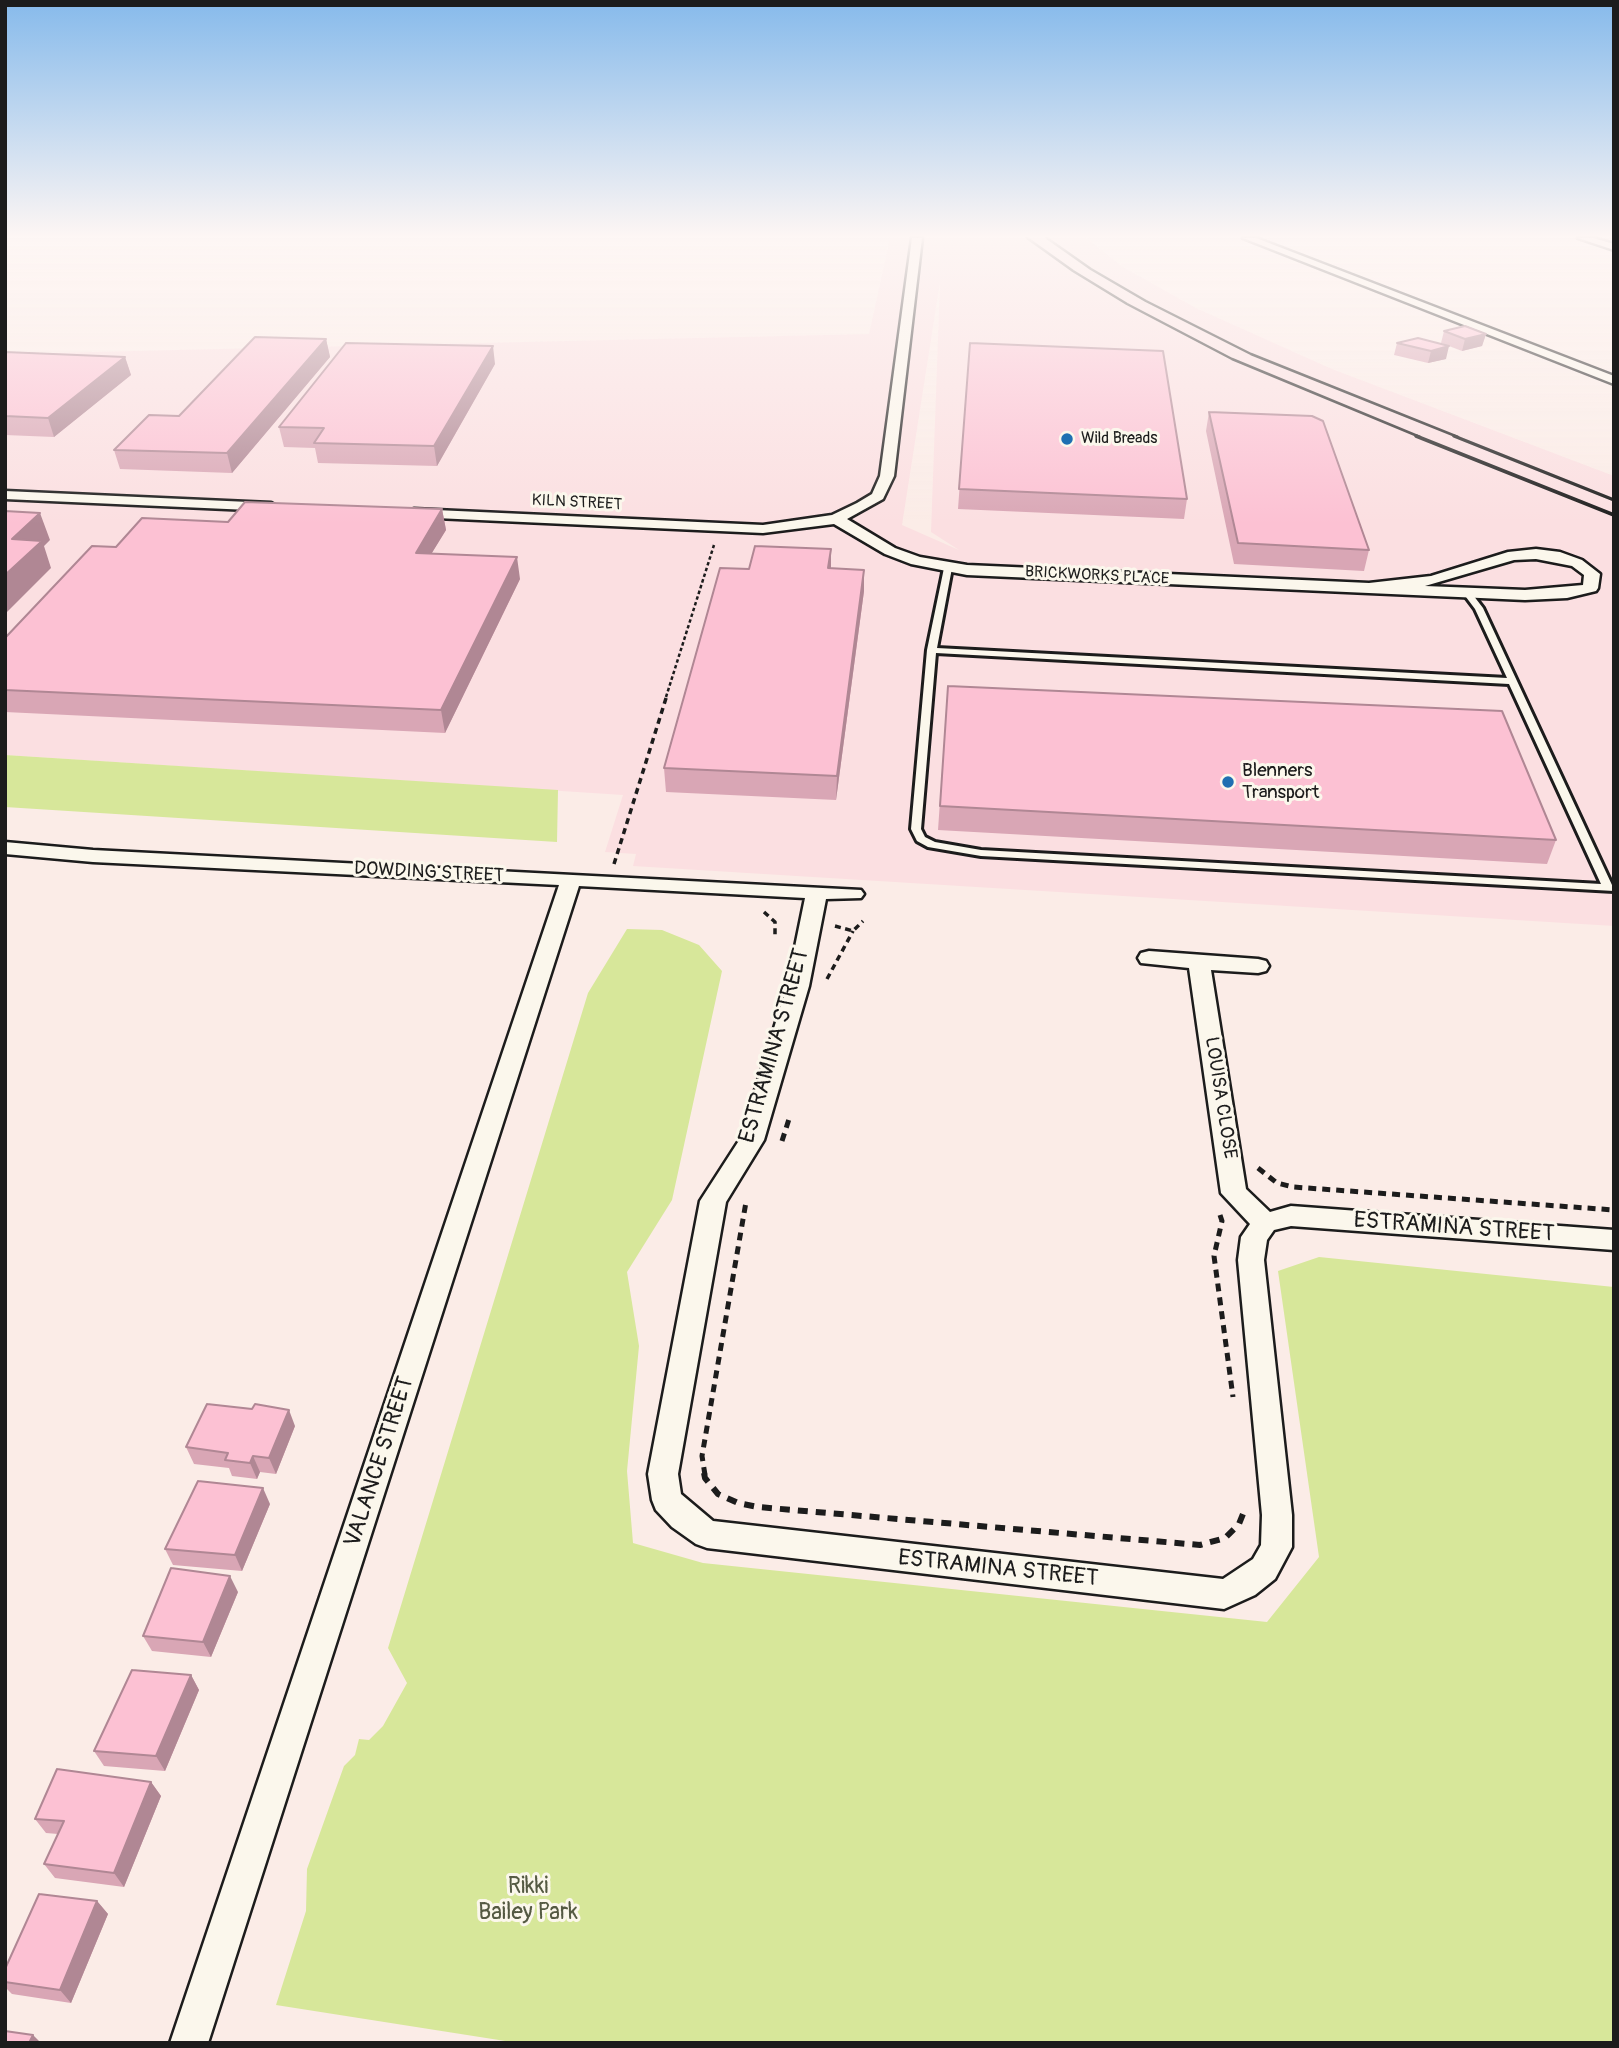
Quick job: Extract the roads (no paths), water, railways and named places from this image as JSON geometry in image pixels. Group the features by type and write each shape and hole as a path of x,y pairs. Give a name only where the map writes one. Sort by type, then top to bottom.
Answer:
{"street":[{"name":"KILN STREET","path":"404,513 763,529 836,519 878,496 887,476 906,334"},
{"path":"1494,334 1614,380"},
{"path":"5,495 293,508"},
{"name":"BRICKWORKS PLACE","path":"836,519 890,551 916,561 948,568 1467,593 1525,595 1567,593 1590,588 1592,574 1569,560 1536,554 1513,555 1433,580 1369,588"},
{"name":"DOWDING STREET","path":"5,848 93,856 854,894"},
{"name":"VALANCE STREET","path":"189,2043 571,881"},
{"name":"ESTRAMINA STREET","path":"817,892 798,986 752,1140 713,1201 663,1474 667,1500 683,1517 707,1534 1224,1594 1244,1585 1265,1569 1276,1547 1277,1526 1251,1260 1254,1237 1265,1223 1291,1216 1614,1240"},
{"path":"1149,958 1258,965"},
{"name":"LOUISA CLOSE","path":"1199,961 1234,1193 1265,1223"}],"lane":[{"path":"948,568 932,650 916,829 921,839 932,845 981,853 1611,888 1479,608 1467,593"},
{"path":"932,650 1512,681"}],"railway":[{"path":"1183,334 1232,359 1420,437"},
{"path":"1211,334 1251,354 1458,437"},
{"path":"1416,436 1614,515"},
{"path":"1454,436 1614,500"}],"place":[{"name":"Wild Breads","path":"1067,439"},
{"name":"Blenners Transport","path":"1228,782"}],"park label":[{"name":"Rikki Bailey Park","path":"528,1900"}]}
